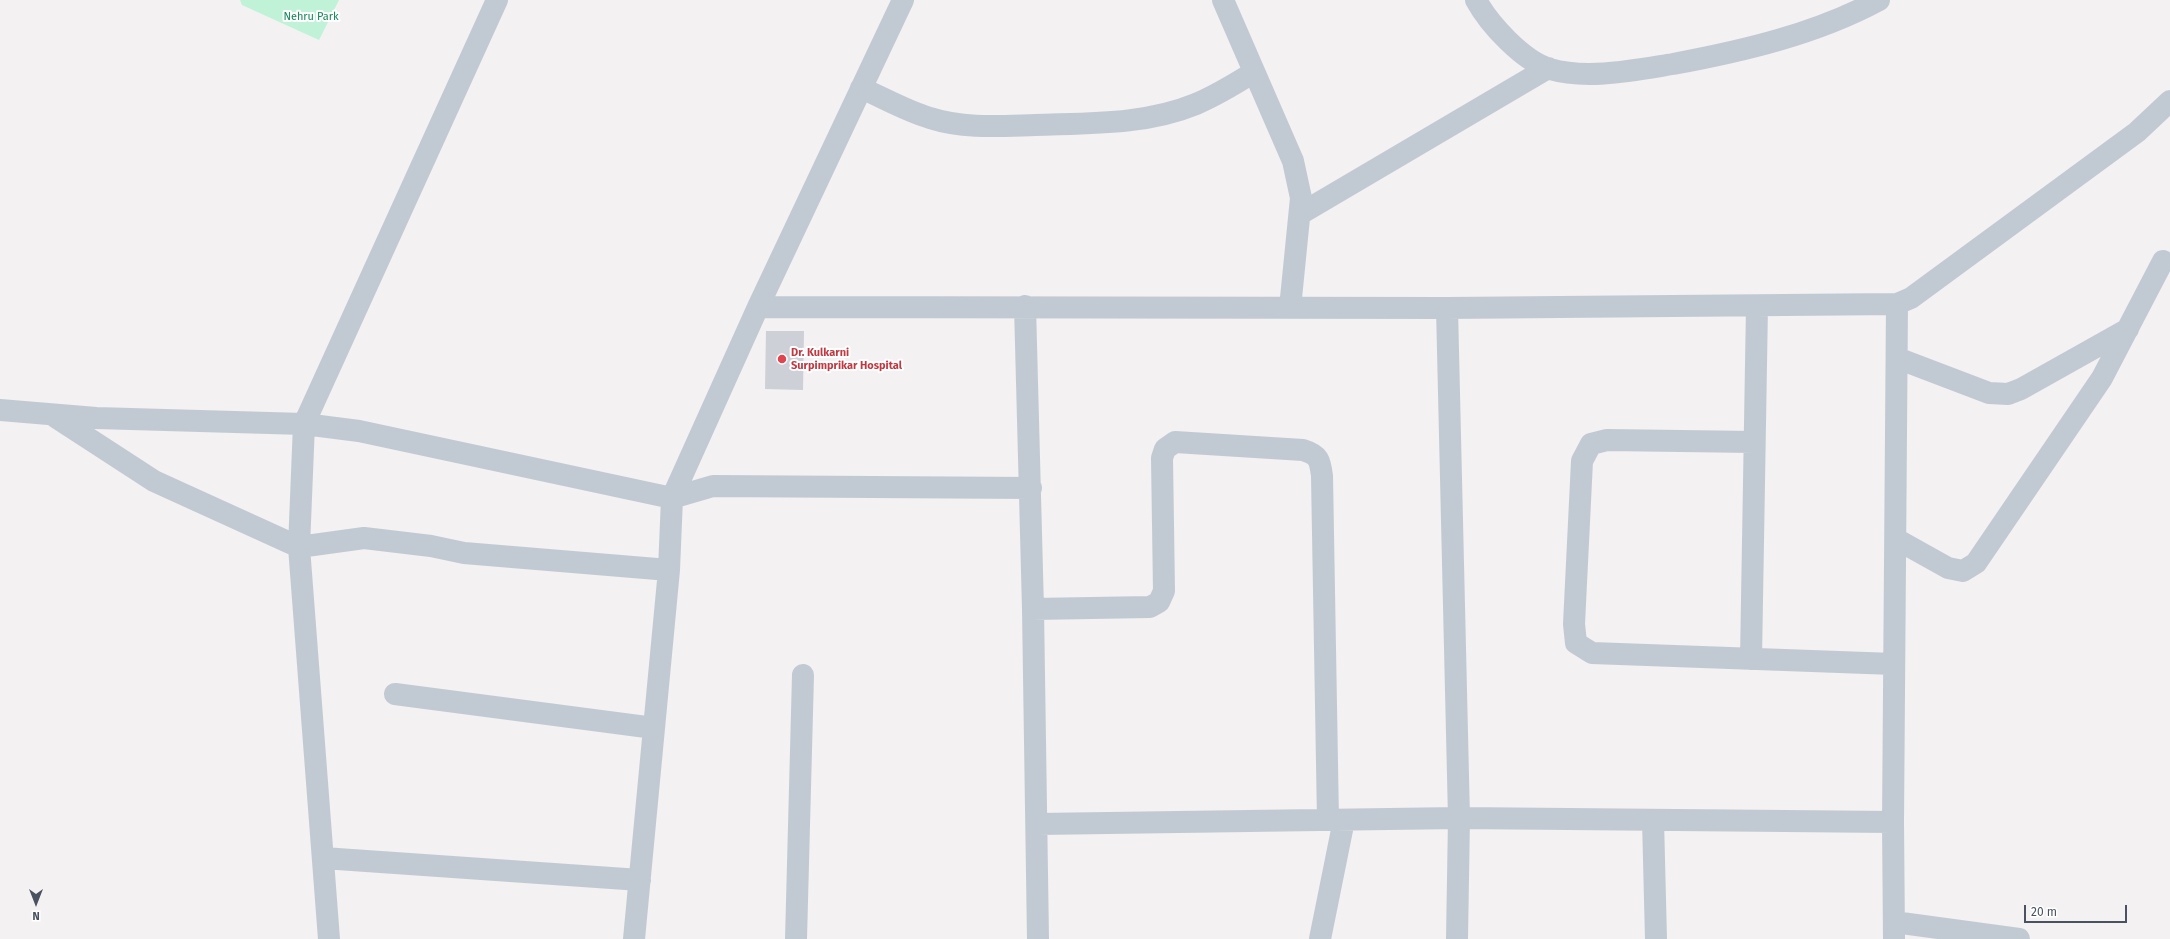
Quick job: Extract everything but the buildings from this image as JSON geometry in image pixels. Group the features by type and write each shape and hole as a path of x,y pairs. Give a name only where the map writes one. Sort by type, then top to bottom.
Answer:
{"street":[{"path":"329,939 299,547 304,424 497,0"},
{"path":"634,939 669,570 672,498 758,307 902,0"},
{"path":"1223,0 1293,162 1301,198 1290,308"},
{"path":"1476,0 1482,11 1521,53 1548,68 1566,73 1629,72 1726,54 1797,34 1856,13 1880,0"},
{"path":"1300,214 1548,68"},
{"path":"861,88 931,119 954,124 980,127 1110,123 1139,120 1168,113 1195,104 1224,91 1254,72"},
{"path":"758,307 1025,306 1447,308 1897,304 1918,294 2166,112"},
{"path":"1896,539 1948,568 1963,570 1976,562 2091,394 2163,261"},
{"path":"1897,304 1893,822 1894,930 2019,939"},
{"path":"1025,306 1031,488 1038,824 1038,939"},
{"path":"1750,659 1757,306"},
{"path":"1447,308 1459,818 1457,939"},
{"path":"1897,358 1989,393 2008,394 2020,389 2128,328"},
{"path":"0,410 104,419 304,424 358,432 672,498 713,486 1031,488"},
{"path":"53,415 154,481 299,547 364,538 431,546 464,553 669,570"},
{"path":"1754,442 1607,440 1591,444 1582,461 1574,624 1576,643 1592,654 1894,664"},
{"path":"1033,609 1150,607 1159,602 1164,590 1162,458 1165,449 1175,442 1303,450 1314,453 1321,462 1322,476 1336,820 1320,939"},
{"path":"796,939 803,675"},
{"path":"396,694 654,728"},
{"path":"1038,824 1459,818 1893,822"},
{"path":"1653,820 1656,939"},
{"path":"323,858 640,880"}],"green space":[{"name":"Nehru Park","path":"240,0 339,0 319,40 242,5"}],"place":[{"name":"Dr. Kulkarni Surpimprikar Hospital","path":"782,359"}]}
